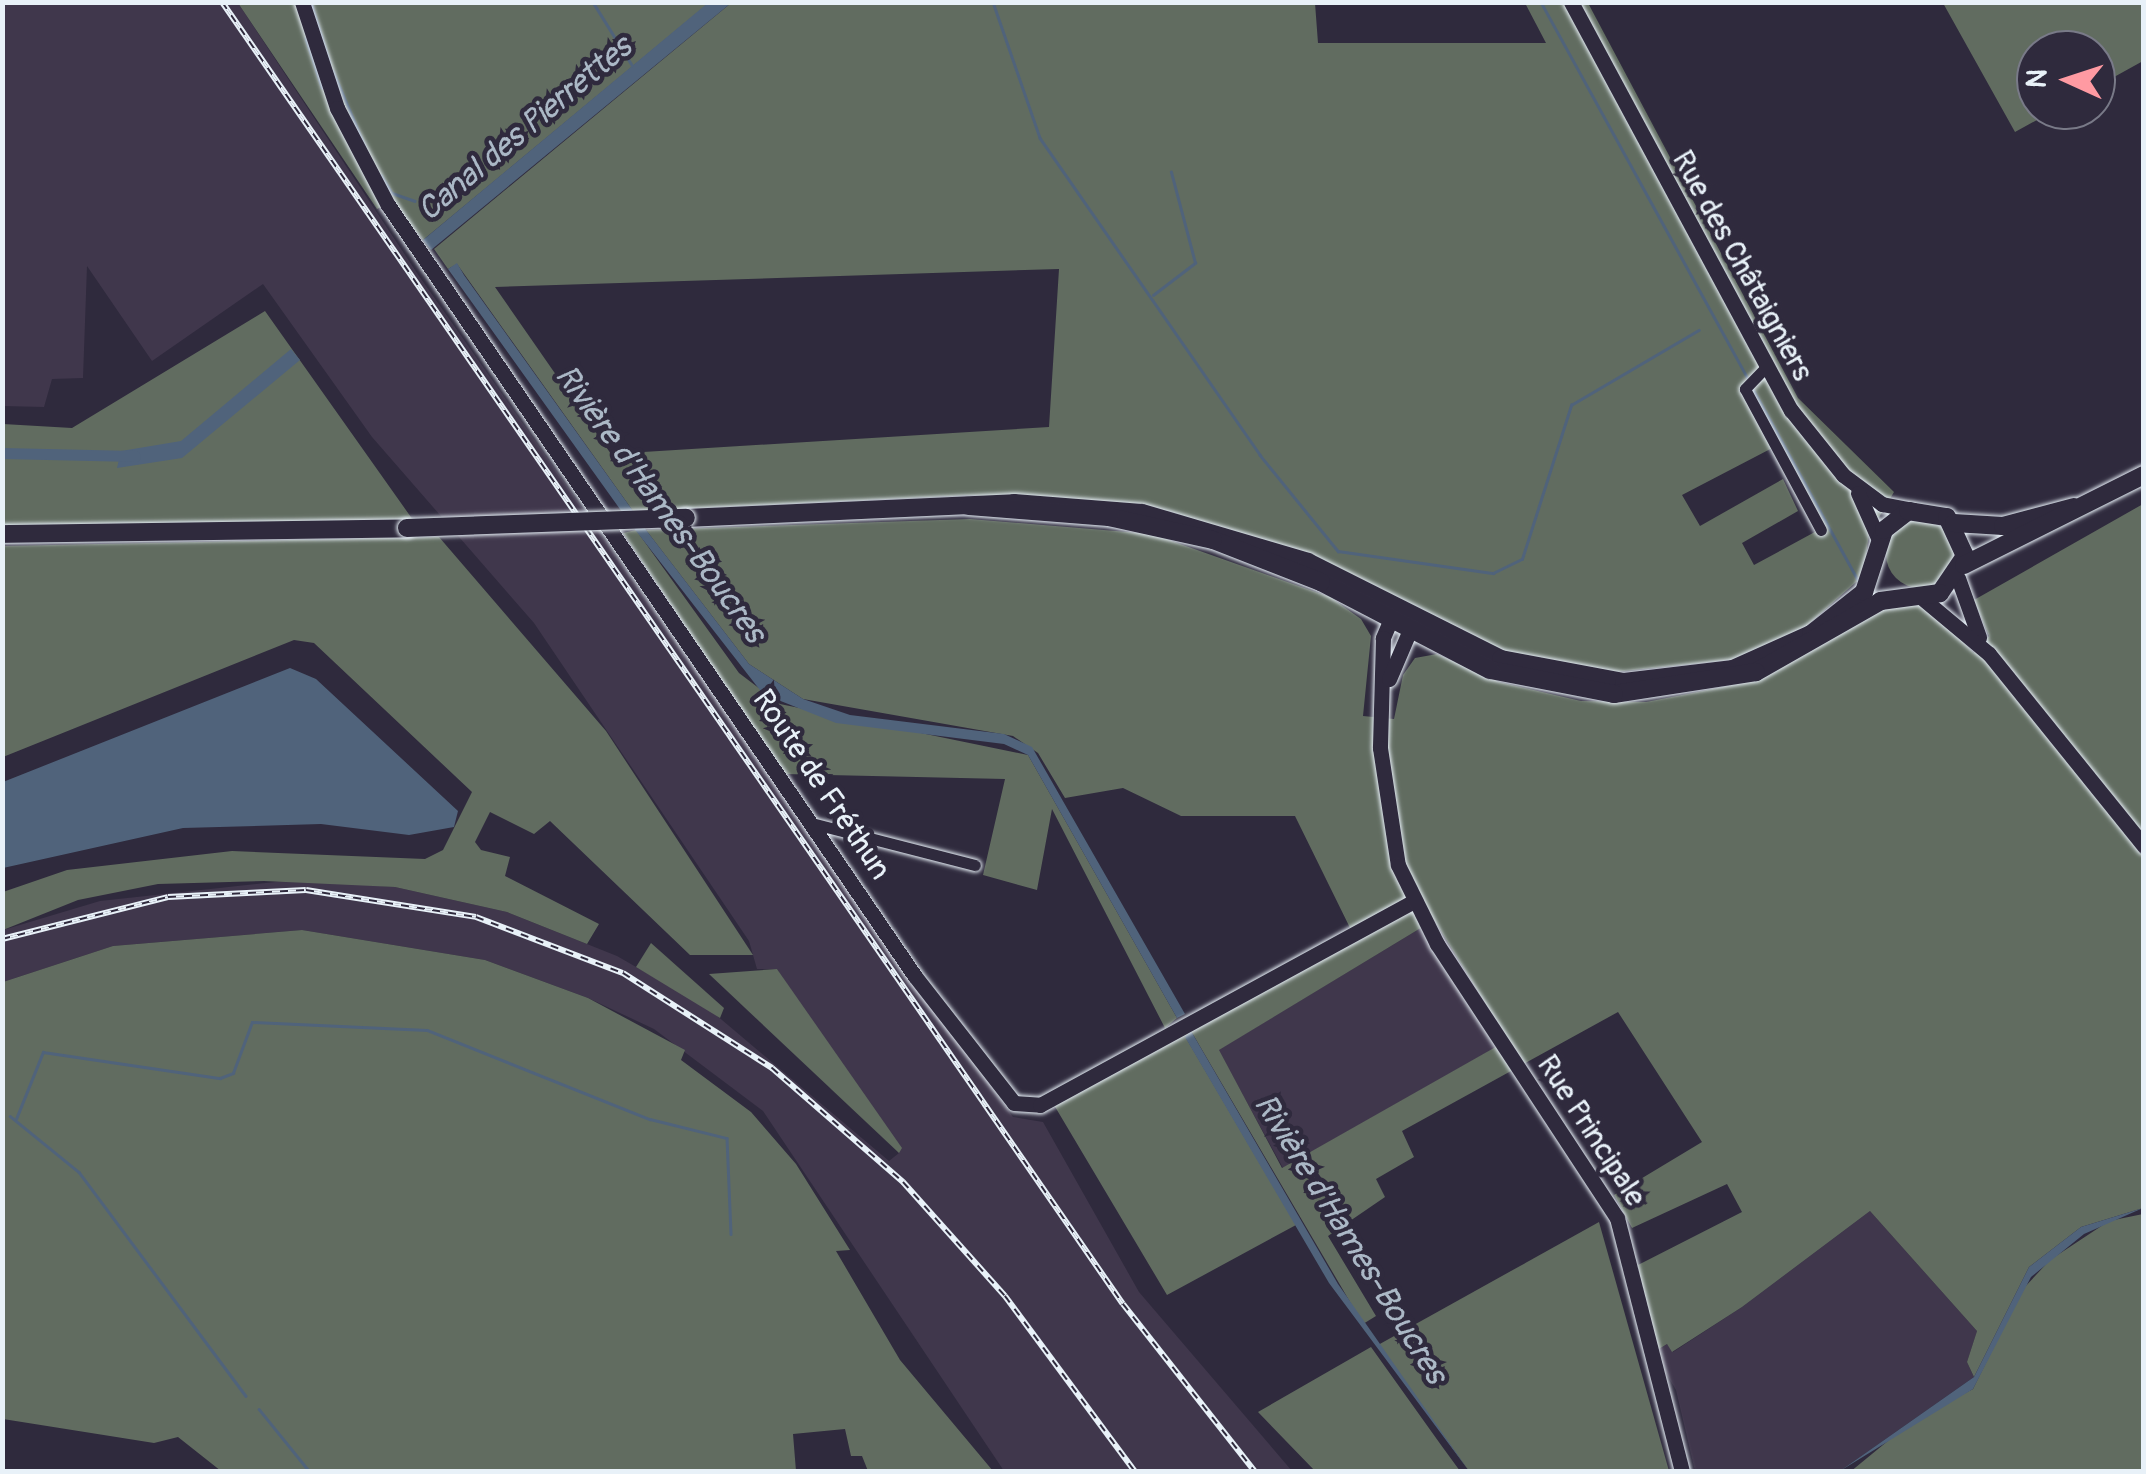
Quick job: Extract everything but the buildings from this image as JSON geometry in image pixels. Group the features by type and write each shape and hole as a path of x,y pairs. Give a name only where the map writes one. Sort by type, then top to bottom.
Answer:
{"main road":[{"path":"2,534 406,528 1067,504 1191,524 1295,556 1521,680 1646,694 1756,672 1915,596 2144,475"},
{"path":"1412,623 1536,669 1614,682 1683,678 1755,662 1820,628 1864,592 1878,548 1913,510 1954,523 2020,523 2112,493"},
{"path":"1954,523 1961,572"},
{"path":"1878,548 1886,580 1915,596"}],"street":[{"name":"Route de Fréthun","path":"302,2 349,135 409,234 815,824 914,975 1025,1108 1413,902"},
{"name":"Rue des Châtaigniers","path":"1571,2 1755,373 1843,474 1882,504 1913,510"},
{"path":"1755,373 1821,530"},
{"path":"1843,474 1878,548"},
{"path":"1961,572 1989,654"},
{"path":"1915,596 1989,654 2144,846"},
{"path":"1382,722 1393,612"},
{"path":"1382,722 1412,623"},
{"name":"Rue Principale","path":"1382,722 1386,814 1413,902 1617,1218 1682,1472"},
{"path":"815,824 975,866"}],"shaded area":[{"path":"3,3 238,3 419,276 946,1025 1013,1117 1043,1122 1139,1292 1292,1471 1004,1471 763,1111 654,1029 588,998 485,960 302,930 113,946 3,982 3,930 100,901 294,880 395,887 507,912 617,956 709,1009 889,1161 899,1153 777,969 757,969 749,941 534,623 372,437 263,284 152,361 87,266 83,378 52,379 44,407 3,406"},
{"path":"1434,920 1509,1040 1283,1168 1218,1050"},
{"path":"1870,1211 1977,1331 1967,1362 1974,1377 1840,1471 1695,1471 1676,1390 1654,1352 1667,1344 1673,1352 1742,1307"}],"green space":[{"path":"238,3 709,3 423,240 391,202 377,209"},
{"path":"731,3 1315,3 1318,43 1546,43 1525,3 1588,3 1798,398 1894,492 1869,534 1863,576 1803,629 1740,659 1605,673 1501,652 1329,563 1169,511 972,495 633,511 457,264 448,269 434,249","holes":["1059,269 1049,427 611,454 495,287","1778,445 1824,527 1754,565 1742,543 1798,511 1783,479 1700,526 1682,495"]},
{"path":"1943,3 2143,3 2143,61 2116,76 2116,30 2016,30 2019,130 2015,132"},
{"path":"265,311 413,520 3,529 3,424 72,428"},
{"path":"2143,504 2143,1208 2081,1227 2029,1267 1974,1377 1967,1362 1977,1331 1870,1211 1742,1307 1672,1352 1667,1344 1654,1352 1638,1265 1742,1212 1727,1184 1632,1228 1614,1195 1702,1142 1618,1012 1402,1131 1414,1157 1376,1179 1385,1197 1328,1236 1376,1316 1363,1324 1191,1031 1186,1038 1296,1225 1167,1295 1054,1105 1354,936 1295,816 1181,816 1123,788 1065,798 1038,753 1013,736 803,699 749,664 646,530 970,519 1152,534 1330,597 1361,619 1371,636 1363,716 1394,719 1403,675 1415,658 1437,654 1499,682 1581,701 1646,702 1743,683 1897,603 1925,605 1974,653 1989,636 1974,600","holes":["1434,920 1508,1040 1282,1168 1219,1050"]},
{"path":"1920,520 1944,530 1954,554 1944,578 1920,588 1896,578 1886,554 1896,530"},
{"path":"636,530 739,673 780,704 1028,755 1177,1018 1165,1028 1052,809 1037,890 983,875 1005,779 784,774 623,533"},
{"path":"439,537 606,731 753,955 690,955 550,821 534,834 490,812 475,842 481,850 510,857 505,876 599,924 587,944 507,912 395,887 264,881 158,884 78,900 3,930 3,892 67,870 232,851 425,859 443,850 472,792 314,643 294,640 3,757 3,546"},
{"path":"302,930 485,960 588,998 685,1050 681,1060 751,1112 796,1164 850,1250 836,1251 900,1360 993,1471 868,1471 862,1456 851,1456 845,1429 793,1434 796,1471 221,1471 178,1437 154,1443 3,1419 3,982 113,946"},
{"path":"651,943 724,1008 720,1018 636,967"},
{"path":"777,969 902,1148 899,1153 709,974"},
{"path":"2143,1214 2143,1471 1850,1472 1911,1422 1973,1389 2022,1290 2050,1260 2109,1221"},
{"path":"1599,1222 1669,1471 1469,1471 1378,1345"},
{"path":"1371,1347 1460,1471 1315,1471 1258,1412"}],"water":[{"path":"709,2 731,3 431,250 423,240"},
{"path":"457,263 633,511 622,512 448,269"},
{"path":"291,349 300,360 182,458 117,468 121,451 181,441"},
{"path":"643,526 749,664 803,699 850,715 1004,734 1032,747 1185,1014 1177,1018 1028,755 1004,744 836,723 763,694 633,527"},
{"path":"290,668 316,679 458,811 454,827 409,835 321,824 183,828 3,868 3,782"},
{"path":"1191,1031 1338,1284 1469,1471 1329,1283 1185,1037"},
{"path":"2143,1208 2084,1234 2031,1277 1973,1389 1840,1471 1974,1377 2029,1267 2081,1227"}],"waterway":[{"path":"311,2 330,63"},
{"path":"593,2 632,65"},
{"path":"993,2 1040,138 1260,455 1338,551 1493,573 1522,559 1571,405 1699,330"},
{"path":"1541,2 1747,377"},
{"path":"306,38 322,87"},
{"path":"333,71 365,146"},
{"path":"1153,295 1195,263 1171,172"},
{"path":"381,175 392,193 415,201"},
{"path":"1753,389 1858,580"},
{"name":"Canal des Pierrettes","path":"2,453 135,456"},
{"path":"16,1119 43,1052 220,1078 233,1073 252,1022 427,1030 650,1119 727,1138 731,1234"},
{"path":"10,1116 79,1172 246,1396"},
{"path":"259,1409 310,1472"}],"railway":[{"path":"222,2 1123,1304 1255,1472"},
{"path":"2,939 168,897 306,890 476,917 623,973 772,1068 903,1182 1005,1296 1135,1472"}],"water label":[{"name":"Rivière d'Hames-Boucres","path":"660,504"},
{"name":"Rivière d'Hames-Boucres","path":"1350,1239"}]}
